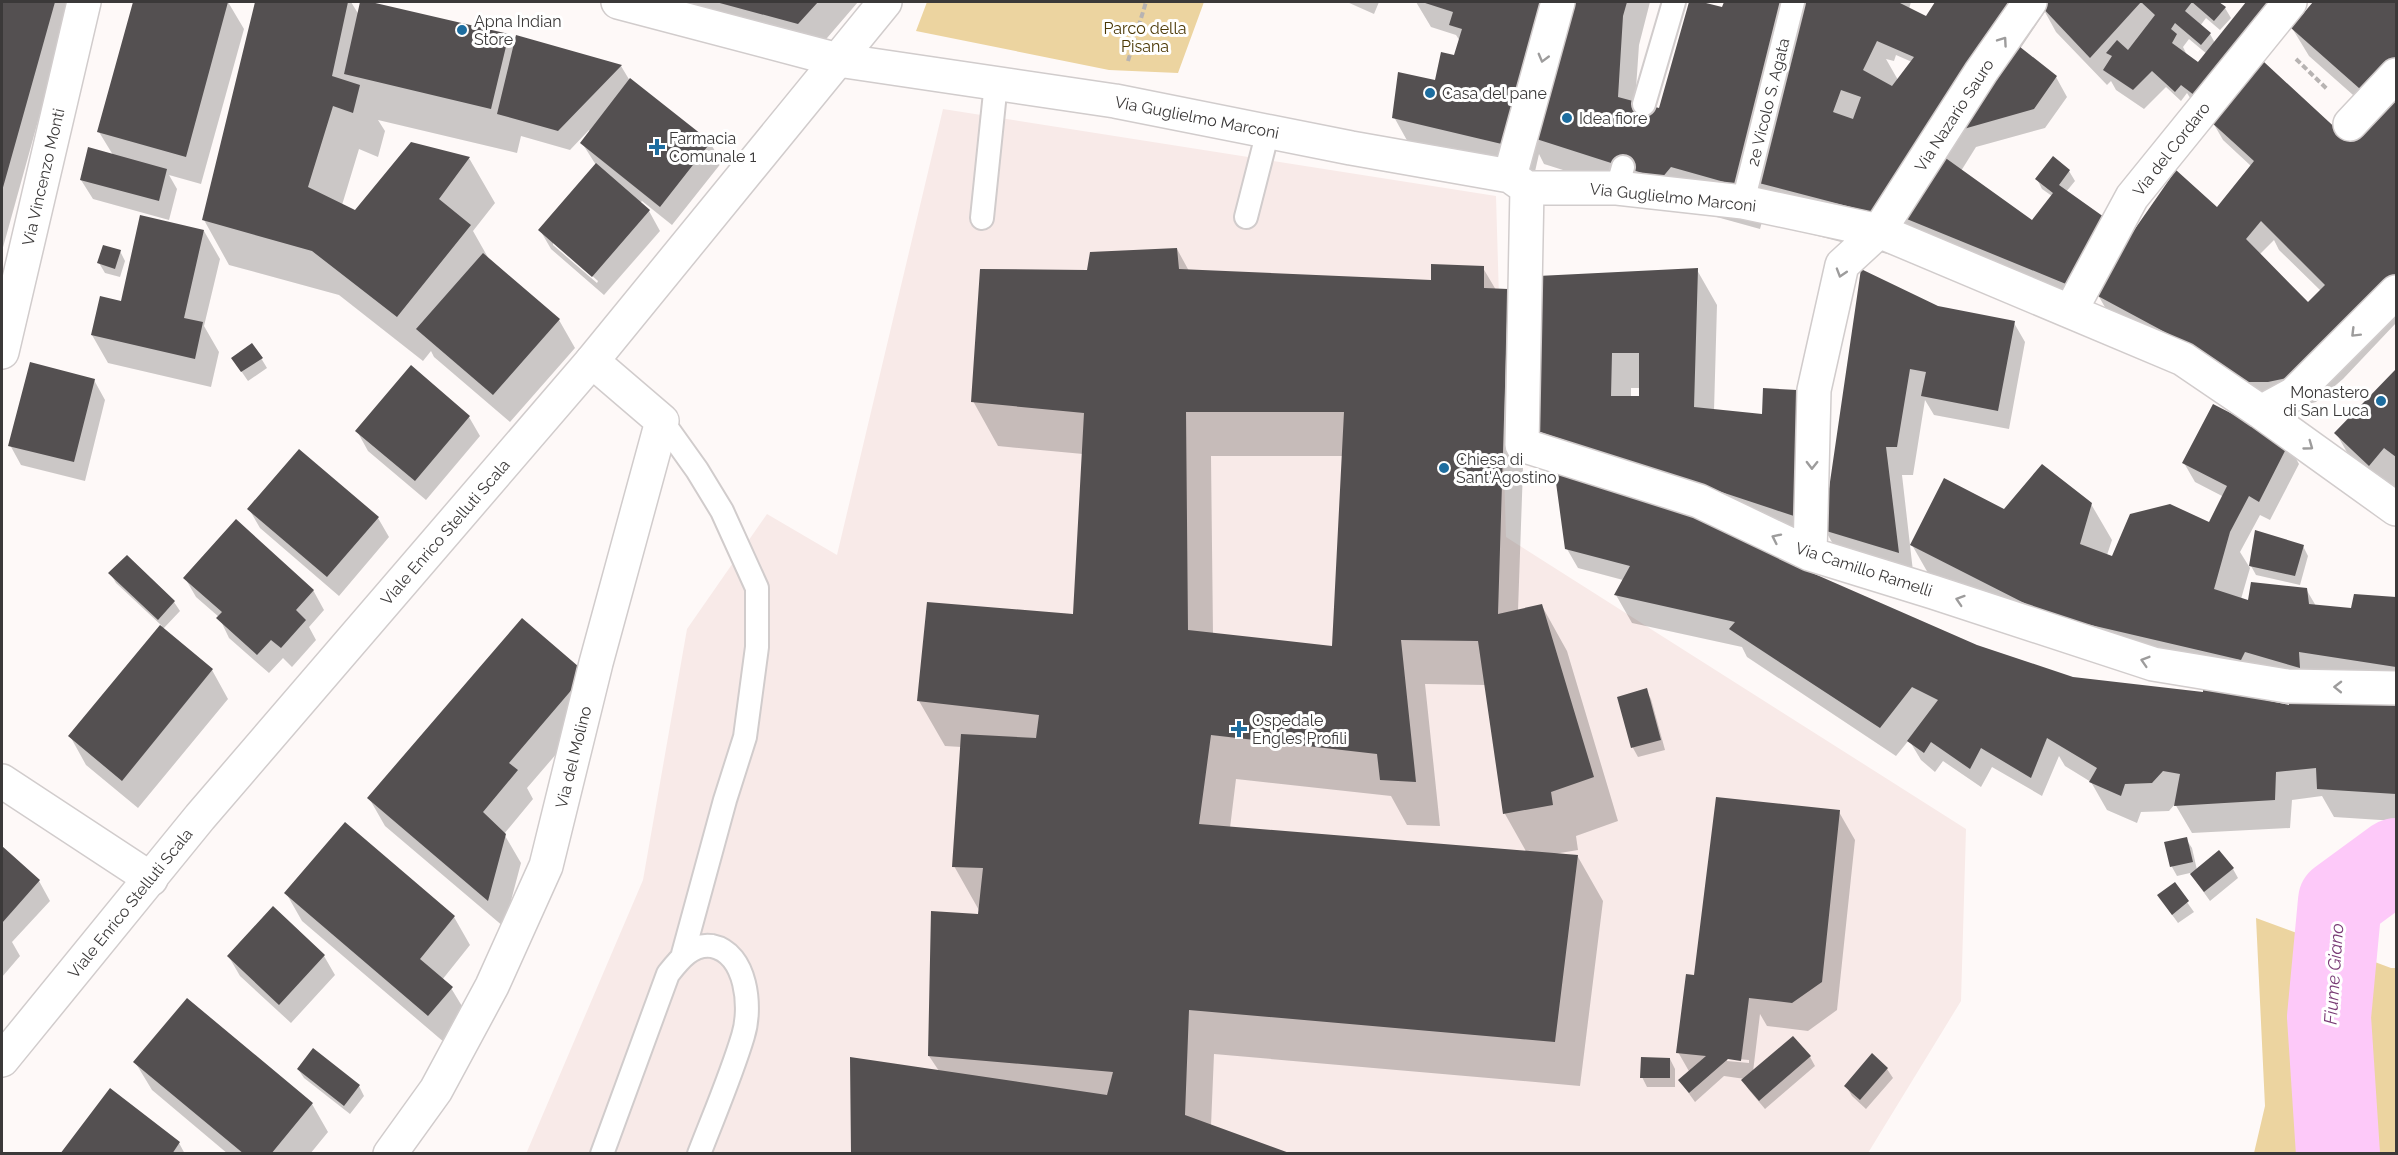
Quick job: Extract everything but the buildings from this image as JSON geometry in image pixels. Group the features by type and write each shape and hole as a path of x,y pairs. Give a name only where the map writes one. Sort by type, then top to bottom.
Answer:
{"street":[{"name":"Via Vincenzo Monti","path":"2,347 84,2"},
{"name":"Via Guglielmo Marconi","path":"618,2 838,60 1114,100 1519,182 1620,178 1879,231 2183,359 2397,509"},
{"name":"Viale Enrico Stelluti Scala","path":"2,1060 208,808 592,360 885,2"},
{"path":"1519,182 1558,2"},
{"name":"Via Nazario Sauro","path":"1810,554 1814,390 1842,265 1879,231 1981,72 2030,2"},
{"name":"Via del Cordaro","path":"2071,310 2132,197 2290,2"},
{"path":"2353,121 2397,75"},
{"name":"Via Camillo Ramelli","path":"1519,182 1522,445 1700,501 1810,554 2152,664 2287,686 2397,688"},
{"path":"2261,412 2294,394 2397,292"},
{"path":"592,360 662,421"},
{"name":"Via del Molino","path":"403,1145 436,1090 492,986 546,866 596,663 662,421"},
{"path":"2,781 151,879"}],"lane":[{"path":"1644,105 1674,2"},
{"name":"2e Vicolo S. Agata","path":"1743,202 1792,2"},
{"path":"982,218 996,83"},
{"path":"1246,217 1268,131"},
{"path":"602,1154 668,974 682,954 745,737 757,647 757,588 722,511 697,470 662,421"},
{"path":"682,954 706,945 722,948 740,967 746,994 744,1034 699,1154"}],"path":[{"path":"1114,100 1146,2"},
{"path":"2267,32 2353,121"}],"shaded area":[{"name":"Ospedale Engles Profili","path":"943,109 1496,196 1506,537 1966,829 1961,1001 1868,1153 526,1154 643,880 687,629 767,514 837,555"}],"green space":[{"name":"Parco della Pisana","path":"927,2 1204,2 1178,73 1109,70 916,31"},
{"path":"2256,918 2396,968 2396,1153 2254,1153 2265,1106"}],"waterway":[{"name":"Fiume Giano","path":"2338,1154 2329,1017 2340,901 2396,860"}],"place":[{"name":"Apna Indian Store","path":"462,30"},
{"name":"Casa del pane","path":"1430,93"},
{"name":"Idea fiore","path":"1567,118"},
{"name":"Farmacia Comunale 1","path":"657,147"},
{"name":"Monastero di San Luca","path":"2381,401"},
{"name":"Chiesa di Sant'Agostino","path":"1444,468"},
{"name":"Ospedale Engles Profili","path":"1239,729"}]}
